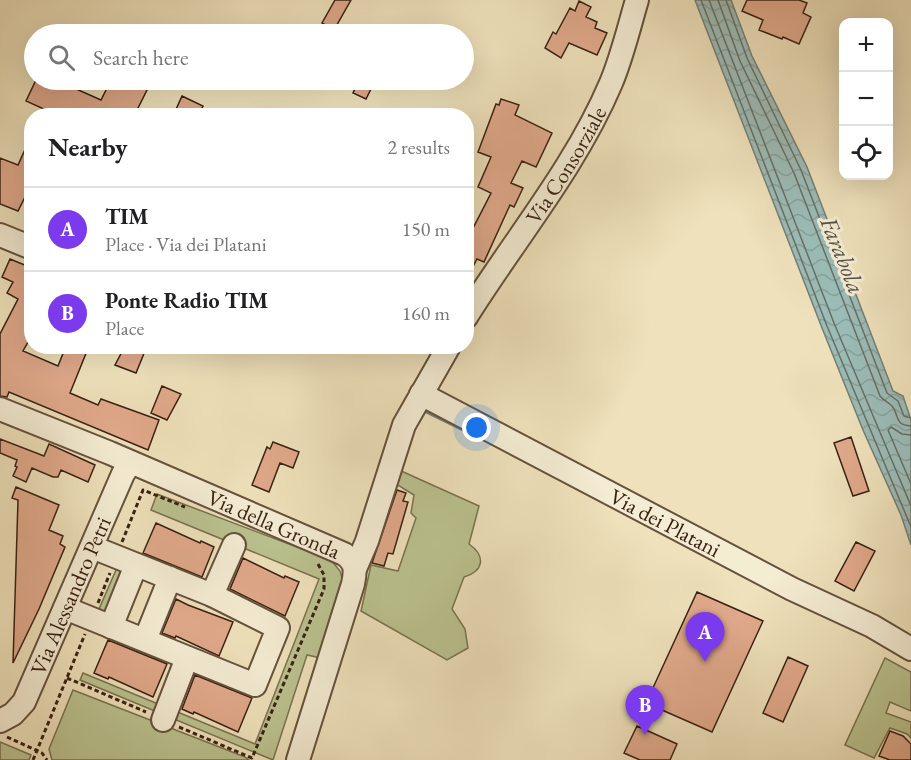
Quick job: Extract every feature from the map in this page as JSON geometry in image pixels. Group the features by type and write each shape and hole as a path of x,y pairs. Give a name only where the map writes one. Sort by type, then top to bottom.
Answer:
{"street":[{"name":"Via Consorziale","path":"474,303 558,180 595,116 612,81 637,0"},
{"path":"0,234 24,244"},
{"path":"355,569 367,541 400,432 444,354"},
{"name":"Via dei Platani","path":"421,394 792,589 872,626 911,649"},
{"name":"Via della Gronda","path":"0,409 344,554 353,562 355,569 353,584 298,760"},
{"name":"Via Alessandro Petri","path":"0,721 13,714 24,702 123,474 130,463"},
{"path":"212,595 234,545"},
{"path":"65,608 255,685 278,628 212,595 92,548"},
{"path":"111,627 136,565"},
{"path":"145,640 170,578"},
{"path":"163,720 187,658"}],"path":[{"path":"143,490 195,511"},
{"path":"252,759 324,589 324,575 321,567 315,561"},
{"path":"67,678 258,760"},
{"path":"0,734 36,750 47,760"},
{"path":"33,760 36,750"}],"green space":[{"path":"399,470 479,506 469,544 478,553 479,567 464,577 452,609 465,629 468,648 447,660 361,611 371,565 398,571 416,518 411,513 414,495 396,484"},
{"path":"157,494 331,560 340,571 343,581 321,658 307,655 273,760 80,680 83,673 255,744 319,579 151,510"},
{"path":"119,563 133,569 109,622 96,616"},
{"path":"885,658 911,672 911,711 890,702 886,713 911,722 911,738 907,734 890,728 874,758 845,745"},
{"path":"73,690 249,760 52,760 49,749"},
{"path":"0,742 31,755 29,760 0,760"}],"water":[{"path":"695,0 731,0 752,56 807,167 893,391 903,396 911,420 911,545 901,515 863,430 822,328"}],"building":[{"path":"335,0 351,0 337,24 322,23"},
{"path":"747,0 799,0 807,3 803,13 811,17 799,44 759,30 763,20 742,11"},
{"path":"579,1 591,7 586,17 597,22 595,28 607,33 597,55 569,43 561,58 545,48 553,32 556,34 570,8 575,11"},
{"path":"31,90 78,90 101,100 106,90 147,90 138,108 41,108 26,101"},
{"path":"354,90 370,90 366,99 353,93"},
{"path":"182,96 203,106 202,108 177,108"},
{"path":"501,99 519,105 515,115 552,133 536,167 522,161 511,183 523,188 514,207 510,205 484,262 477,259 474,265 474,226 491,193 478,187 491,157 478,152 496,104 499,105"},
{"path":"24,152 24,199 18,211 0,204 0,158 18,165"},
{"path":"10,259 24,265 24,354 30,354 58,366 63,354 86,354 70,393 98,405 101,399 159,420 148,450 9,392 7,397 0,396 0,334 18,299 7,293 13,282 2,277"},
{"path":"121,354 144,354 136,373 115,365"},
{"path":"162,386 181,394 167,420 151,413"},
{"path":"851,437 869,491 853,496 834,443"},
{"path":"0,439 44,456 49,444 95,465 88,482 61,470 58,477 53,477 32,468 26,482 13,476 17,460 0,453"},
{"path":"273,442 299,452 293,468 280,463 269,492 252,485 267,447 270,449"},
{"path":"16,487 59,505 49,530 63,536 60,544 65,547 13,663 18,500 12,498"},
{"path":"397,490 406,493 403,501 408,502 393,554 388,553 384,566 372,563"},
{"path":"156,523 214,547 202,577 143,553"},
{"path":"856,542 875,551 854,591 835,581"},
{"path":"243,558 284,578 285,576 299,582 285,616 230,589"},
{"path":"697,592 763,621 712,732 646,703"},
{"path":"176,599 233,622 219,656 176,636 175,638 162,633"},
{"path":"108,640 167,664 153,697 109,677 108,679 94,673"},
{"path":"788,657 808,666 783,722 763,713"},
{"path":"195,675 252,698 238,732 182,709"},
{"path":"637,726 677,744 670,760 640,760 624,753"},
{"path":"890,731 903,736 911,744 911,760 890,760 879,756"}],"waterway":[{"path":"426,411 467,431"}],"place":[{"name":"TIM","path":"705,662"},
{"name":"Ponte Radio TIM","path":"645,735"}],"water label":[{"name":"Farabola","path":"843,255"}]}
